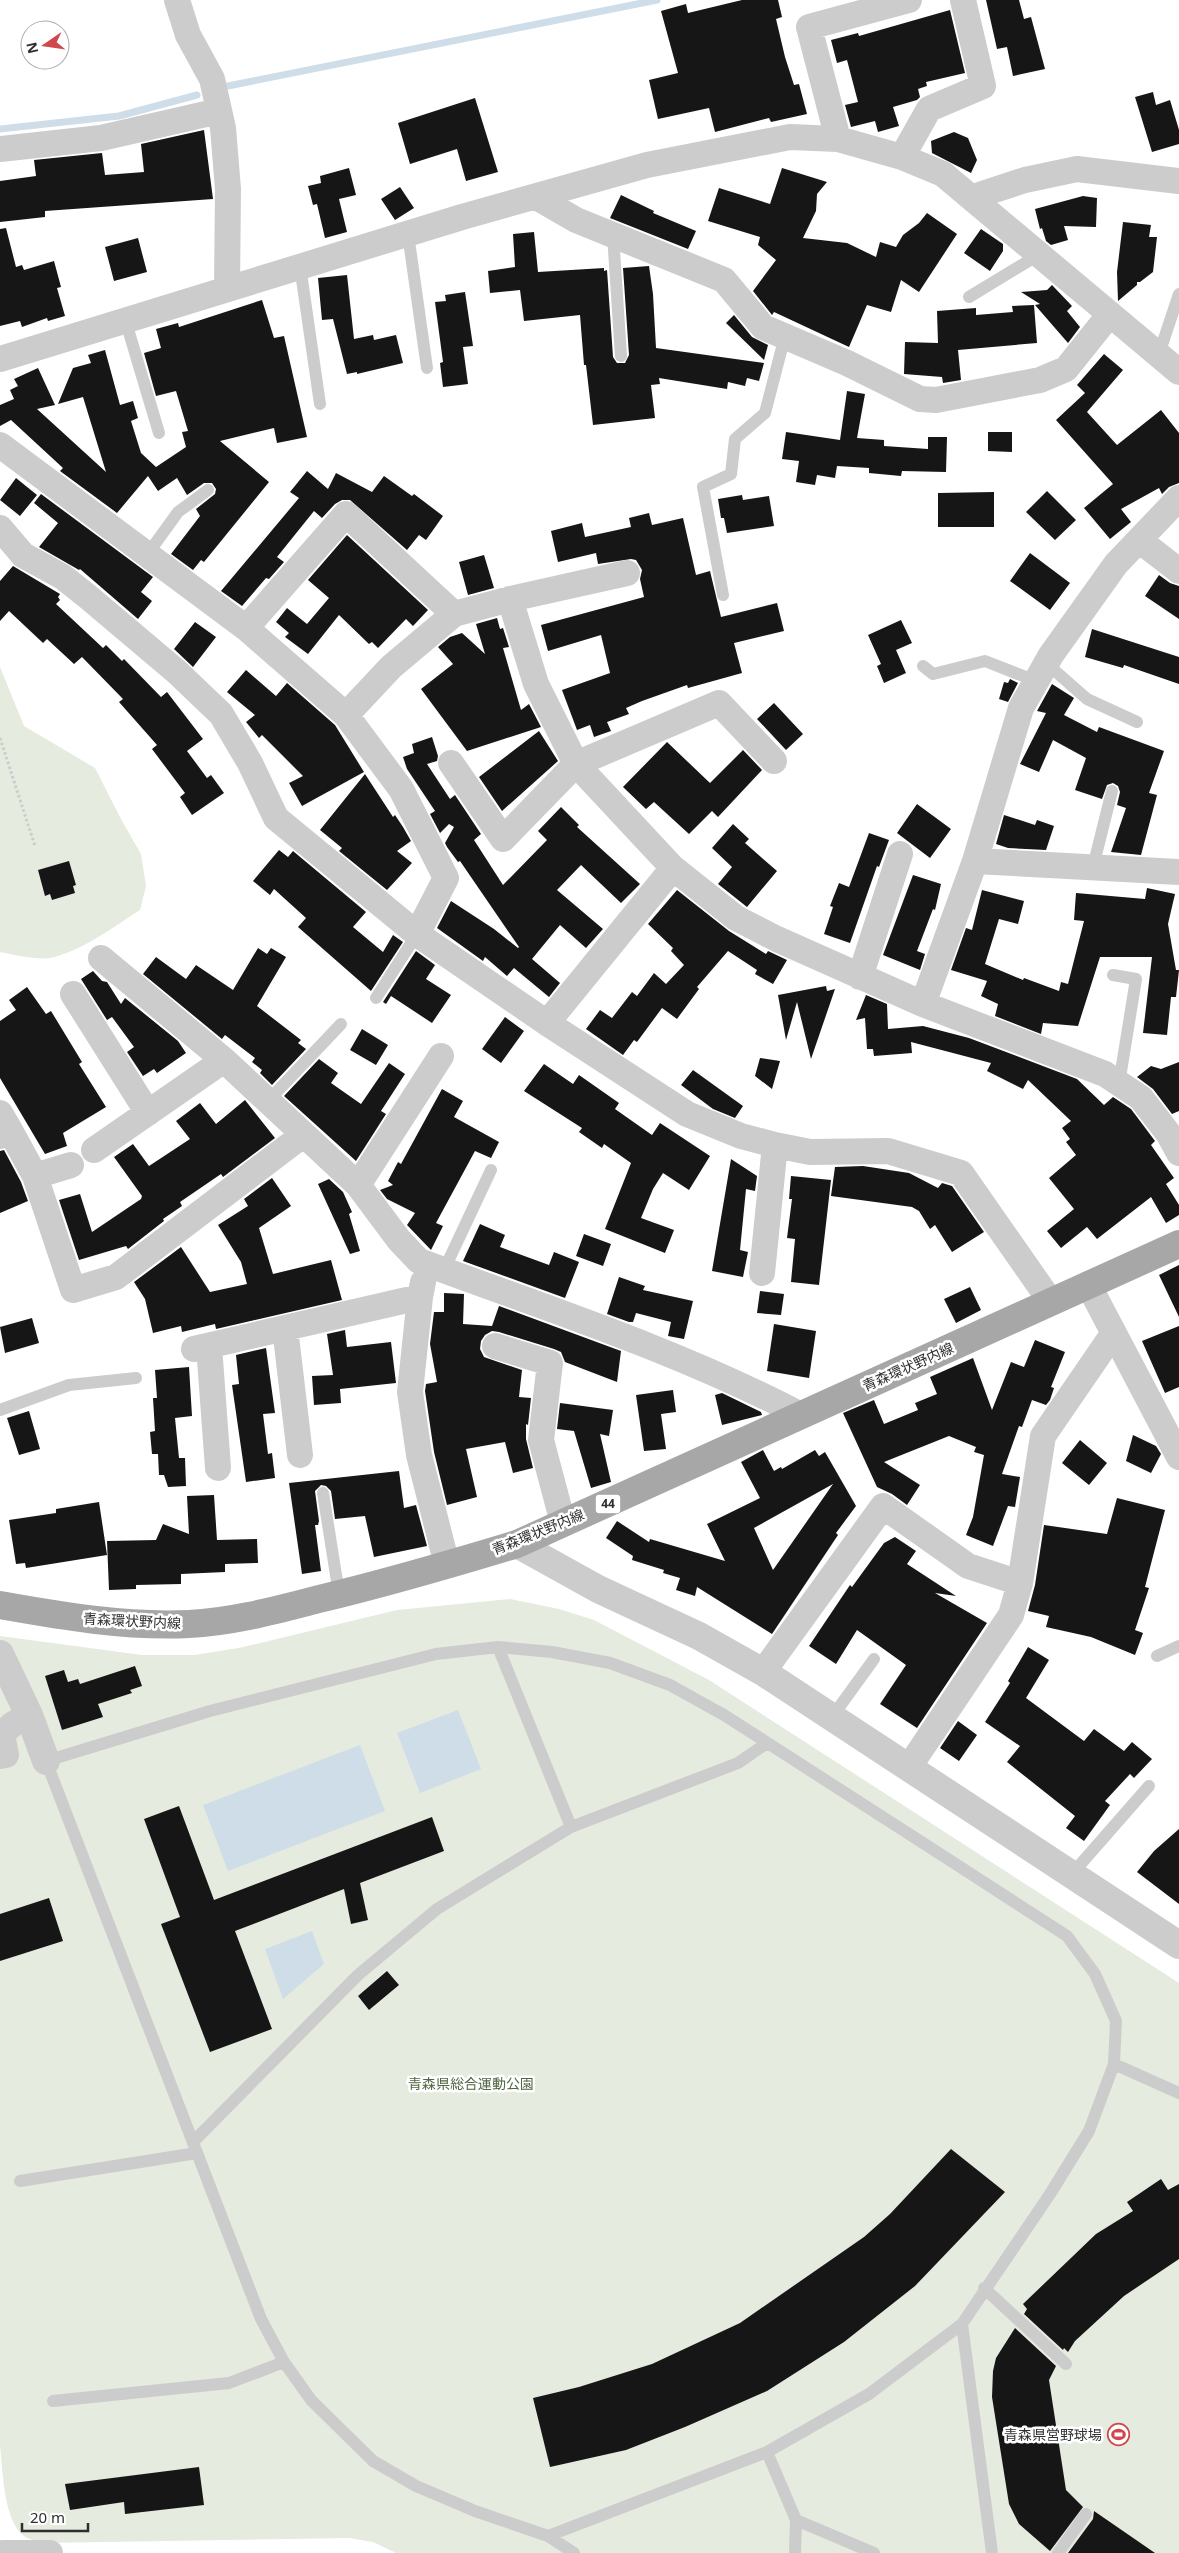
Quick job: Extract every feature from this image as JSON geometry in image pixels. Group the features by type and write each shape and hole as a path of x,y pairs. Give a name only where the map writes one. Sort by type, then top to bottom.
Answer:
{"main road":[{"name":"青森環状野内線","path":"0,1605 58,1616 125,1623 189,1624 247,1617 447,1565 517,1544 1179,1244"}],"street":[{"path":"177,0 188,35 212,79 219,111 228,189 227,288"},
{"path":"838,139 809,27 909,0"},
{"path":"902,157 929,109 983,86 963,0"},
{"path":"0,148 101,138 219,111"},
{"path":"0,358 300,266 647,166 790,137 838,139 902,157 943,174 973,196 1179,372"},
{"path":"973,196 1024,180 1077,169 1179,181"},
{"path":"538,198 576,220 724,280 763,327 920,399 936,400 1040,380 1066,369 1110,314"},
{"path":"0,445 246,628 346,715 401,789 446,878 417,934"},
{"path":"923,1004 975,861 1021,708 1041,672 1116,564 1179,498"},
{"path":"246,628 346,514 454,614"},
{"path":"0,528 23,555 63,577 87,596 177,672 221,714 250,763 276,818 417,934 547,1023 687,1114 741,1136 775,1145 810,1152 888,1151 961,1173 1051,1302"},
{"path":"1139,540 1179,571"},
{"path":"346,715 391,666 454,614 627,572"},
{"path":"510,599 536,684 576,764 673,868 736,918 860,977 923,1004 1105,1074 1140,1098 1168,1133 1179,1153"},
{"path":"451,763 503,839 576,764 719,703 774,761"},
{"path":"860,977 900,854"},
{"path":"975,861 1179,872"},
{"path":"547,1023 673,868"},
{"path":"101,958 224,1060 358,1185 399,1240 419,1261 424,1276 420,1296 410,1392 419,1455 447,1565"},
{"path":"74,994 148,1113"},
{"path":"358,1185 441,1056"},
{"path":"94,1150 224,1060"},
{"path":"4,1127 35,1176 72,1290 116,1278 303,1135"},
{"path":"762,1273 775,1145"},
{"path":"35,1176 71,1165"},
{"path":"419,1261 647,1344 745,1386 801,1415"},
{"path":"1088,1284 1113,1334 1169,1415 1179,1457"},
{"path":"218,1468 202,1348 420,1296"},
{"path":"285,1328 300,1455"},
{"path":"909,1767 1011,1615 1020,1583 1043,1436 1113,1334"},
{"path":"496,1346 550,1363 541,1440 563,1523"},
{"path":"763,1672 884,1506 968,1566 1020,1583"},
{"path":"517,1544 598,1589 691,1632 763,1672 1179,1945"},
{"path":"0,1654 29,1715 46,1761"},
{"path":"0,1756 6,1755 2,1734 13,1724 29,1715"},
{"path":"9,2553 50,2553"}],"lane":[{"path":"408,234 427,368"},
{"path":"614,235 621,356"},
{"path":"969,297 1040,254"},
{"path":"300,266 320,404"},
{"path":"1159,354 1179,294"},
{"path":"125,319 159,433"},
{"path":"723,594 702,487 731,474 735,439 765,413 785,336"},
{"path":"147,555 178,512 208,490"},
{"path":"922,666 933,674 985,661 1041,672 1088,700 1137,722"},
{"path":"1093,867 1112,791"},
{"path":"376,998 417,934"},
{"path":"1113,975 1136,979 1119,1084"},
{"path":"268,1101 341,1024"},
{"path":"444,1270 491,1170"},
{"path":"0,1410 69,1386 136,1378"},
{"path":"323,1493 339,1594"},
{"path":"1157,1656 1179,1646"},
{"path":"498,1647 571,1827"},
{"path":"548,2536 767,2452 870,2394 962,2324 984,2288 1050,2194 1089,2131 1114,2064 1116,2021 1095,1974 1068,1936 724,1715 670,1685 610,1664 552,1652 498,1647 436,1654 210,1711 46,1761 261,2319 284,2362 311,2400 373,2461 416,2486 475,2511 548,2536 574,2553"},
{"path":"832,1717 874,1659"},
{"path":"20,2181 195,2148 358,1975 437,1909 571,1827 738,1762 767,1744"},
{"path":"1071,1875 1149,1786"},
{"path":"1114,2064 1179,2093"},
{"path":"984,2288 1066,2364"},
{"path":"962,2324 992,2553"},
{"path":"53,2402 229,2383 284,2362"},
{"path":"767,2452 796,2520 795,2553"},
{"path":"1058,2553 1086,2514"},
{"path":"796,2520 874,2553"}],"path":[{"path":"0,738 35,846"}],"green space":[{"path":"0,667 24,726 95,768 141,854 146,886 140,910 85,944 50,958 32,958 0,952"},
{"name":"青森県総合運動公園","path":"510,1599 559,1609 594,1620 709,1680 1179,1983 1179,2553 396,2553 373,2542 349,2538 42,2543 27,2538 19,2531 13,2522 9,2510 0,2446 0,1636 142,1655 194,1655 239,1648 397,1610"}],"shaded area":[{"path":"458,1710 481,1769 420,1793 397,1733"},
{"path":"360,1745 385,1811 228,1871 203,1805"},
{"path":"312,1931 324,1964 283,1999 265,1949"}],"building":[{"path":"742,0 778,0 782,17 776,19 785,57 794,85 799,84 807,114 771,122 769,118 715,132 709,108 658,119 649,80 678,73 661,11 686,4 688,13"},
{"path":"986,0 1019,0 1024,19 1031,17 1045,69 1013,76 1007,47 997,49"},
{"path":"950,10 965,73 926,82 927,86 918,89 920,97 917,100 893,107 899,126 878,132 875,121 851,127 845,105 858,102 847,60 837,63 831,40 858,33 859,36"},
{"path":"1153,92 1156,105 1170,100 1179,130 1179,144 1152,152 1135,97"},
{"path":"475,98 498,172 466,181 457,149 410,164 398,123"},
{"path":"204,130 213,199 45,211 45,217 0,222 0,181 36,176 34,160 102,153 105,175 144,172 141,144"},
{"path":"954,132 968,138 977,160 971,173 932,153 931,141"},
{"path":"349,168 356,195 339,199 347,232 325,238 317,204 313,205 308,186 321,183 320,176"},
{"path":"782,168 827,182 817,194 816,211 803,238 847,243 876,257 880,242 896,247 903,235 919,223 927,213 957,234 919,292 901,280 891,312 867,305 849,347 774,312 772,315 753,291 776,260 758,245 760,237 708,221 719,188 770,204"},
{"path":"400,187 414,208 395,220 381,199"},
{"path":"621,195 654,211 653,213 696,231 688,249 610,218"},
{"path":"1083,196 1097,198 1096,227 1064,226 1068,240 1051,245 1046,241 1042,228 1040,229 1035,209"},
{"path":"1123,222 1151,225 1149,237 1157,237 1153,272 1140,282 1137,282 1137,285 1118,301 1117,272"},
{"path":"6,228 16,267 22,265 24,270 54,261 61,287 57,288 65,316 48,321 47,318 22,327 20,321 0,326 0,229"},
{"path":"981,229 1003,244 1003,251 990,271 964,253"},
{"path":"534,232 538,272 604,268 604,271 607,270 613,357 617,363 625,363 629,355 623,268 649,266 653,294 656,348 764,363 759,381 747,378 745,386 728,382 727,389 659,378 660,384 651,385 655,418 593,425 586,365 584,365 580,315 524,321 520,290 490,293 488,271 515,267 513,234"},
{"path":"138,238 147,272 114,281 105,247"},
{"path":"347,275 354,339 373,335 374,340 396,335 403,363 357,374 357,372 347,374 333,319 322,320 318,278"},
{"path":"1052,285 1072,306 1067,311 1080,327 1068,343 1035,305 1040,304 1021,292 1047,290"},
{"path":"465,292 473,346 463,347 468,384 443,387 440,363 443,362 435,302 446,301 445,295"},
{"path":"262,300 274,338 284,336 307,437 277,443 274,428 220,441 269,482 204,562 201,560 193,570 171,554 200,516 196,509 215,494 216,489 212,483 204,483 187,495 177,478 158,491 148,476 117,513 60,471 63,468 11,420 0,426 0,405 14,399 10,390 18,386 14,379 38,368 55,405 37,409 106,472 83,397 58,404 73,368 91,363 88,355 105,350 120,405 133,401 138,418 131,421 141,453 156,467 186,447 182,432 188,431 176,391 156,396 144,353 161,348 156,329 178,323 179,327"},
{"path":"1034,305 1037,343 958,350 961,380 943,383 942,377 904,374 905,342 938,343 937,311 976,308 976,315 1013,312 1012,306"},
{"path":"734,315 752,337 768,345 764,360 726,323"},
{"path":"1104,354 1123,370 1087,412 1117,445 1161,410 1179,433 1179,483 1169,487 1162,494 1159,488 1121,509 1131,522 1110,539 1084,508 1113,484 1056,420 1085,393 1077,385"},
{"path":"847,391 865,394 857,438 884,440 884,446 928,449 928,437 947,437 946,472 902,471 901,476 869,473 869,468 837,466 835,478 817,475 815,485 796,482 799,461 782,459 786,432 840,440"},
{"path":"988,432 1012,432 1012,452 988,451"},
{"path":"307,471 328,489 336,473 372,492 384,476 412,496 414,494 443,516 426,540 419,535 407,550 350,500 342,500 335,504 322,518 314,511 277,557 284,562 269,579 266,578 242,606 221,591 299,498 290,492"},
{"path":"16,478 37,495 20,516 0,500"},
{"path":"1047,491 1076,520 1055,540 1026,512"},
{"path":"994,492 994,527 938,527 938,493"},
{"path":"41,494 153,577 141,592 152,601 138,619 80,569 39,547 58,523 34,503"},
{"path":"742,495 743,500 769,496 774,526 727,533 724,518 721,518 718,499"},
{"path":"649,513 652,525 683,518 696,575 710,571 721,617 777,603 784,631 734,643 742,673 688,688 687,685 642,701 626,708 629,714 607,722 611,731 594,737 590,725 577,730 562,690 610,673 601,635 548,651 541,625 644,597 640,579 642,570 636,560 631,559 598,564 596,553 558,562 551,531 582,523 585,537 631,527 629,518"},
{"path":"347,535 428,610 413,626 406,619 378,648 372,642 369,644 339,615 308,654 285,637 289,633 276,622 287,608 307,624 329,598 308,580"},
{"path":"1030,553 1070,583 1050,610 1010,581"},
{"path":"484,555 494,588 468,595 459,562"},
{"path":"13,566 60,594 58,597 60,600 56,604 103,648 106,645 122,661 124,659 161,697 167,692 203,739 187,751 207,778 211,775 224,793 192,815 180,797 185,793 152,749 157,745 119,702 123,699 82,657 74,664 47,639 43,643 9,611 0,621 0,581"},
{"path":"1159,575 1170,583 1179,586 1179,619 1145,596"},
{"path":"497,618 500,629 503,628 509,647 503,648 521,710 529,704 541,727 467,751 421,689 453,664 438,647 450,637 462,633 485,654 476,624"},
{"path":"901,620 912,643 896,650 906,673 884,683 877,666 881,664 868,635"},
{"path":"195,622 216,637 193,667 174,649"},
{"path":"1092,629 1179,657 1179,684 1124,665 1123,668 1085,657"},
{"path":"246,670 276,696 287,683 335,725 364,772 302,806 289,783 303,776 262,735 259,738 246,722 255,715 227,692"},
{"path":"1010,679 1018,683 1008,702 999,699 1004,682 1008,683"},
{"path":"1052,684 1074,698 1064,715 1097,732 1099,727 1164,751 1149,793 1157,795 1141,855 1111,852 1126,808 1117,805 1120,792 1118,786 1113,783 1107,785 1102,799 1075,790 1086,758 1053,740 1039,772 1020,764 1046,713 1037,711"},
{"path":"774,703 803,734 786,750 757,719"},
{"path":"539,731 558,761 502,811 479,777"},
{"path":"432,737 438,756 437,761 427,764 450,799 455,795 481,834 474,840 503,885 547,840 538,831 561,807 579,825 577,827 640,884 621,903 581,865 557,890 603,929 586,948 560,925 532,959 560,983 549,997 514,968 507,976 485,957 483,961 437,928 451,901 519,947 460,861 458,862 447,847 445,843 454,827 449,824 440,833 430,814 435,811 407,769 403,757 414,753 412,744"},
{"path":"667,742 710,783 743,750 762,770 718,817 712,811 689,834 654,802 646,809 623,787"},
{"path":"365,774 393,817 395,815 411,841 397,851 412,863 387,890 339,851 342,848 320,830"},
{"path":"917,804 951,829 930,858 897,833"},
{"path":"1004,815 1035,825 1037,820 1054,826 1046,850 1008,848 996,844"},
{"path":"733,824 749,839 745,843 777,871 747,907 718,884 732,867 712,848"},
{"path":"869,833 889,840 879,867 877,866 850,943 824,934 833,907 830,906 839,883 849,887"},
{"path":"279,850 288,857 293,851 366,912 353,927 383,952 393,935 403,942 371,991 298,927 306,918 274,889 270,895 253,881"},
{"path":"69,861 76,885 73,886 75,893 52,900 50,894 45,896 38,870"},
{"path":"913,875 941,884 935,910 933,909 917,951 925,954 920,970 883,955"},
{"path":"1147,888 1175,894 1168,924 1176,970 1179,970 1176,997 1171,997 1167,1035 1143,1033 1152,957 1100,957 1078,1026 1043,1023 1041,1034 995,1016 998,1004 981,996 987,981 951,970 966,928 972,930 982,890 1024,901 1018,924 999,919 985,964 1023,980 1024,978 1059,991 1061,982 1068,984 1084,921 1074,920 1076,893 1145,899"},
{"path":"677,890 729,931 766,954 768,951 787,960 773,984 755,974 757,970 728,951 697,987 699,989 677,1019 662,1008 637,1042 634,1040 623,1055 586,1029 600,1010 612,1018 632,992 637,996 654,973 666,984 684,965 671,951 673,948 648,924"},
{"path":"258,948 267,954 271,948 286,957 257,1006 301,1040 298,1043 306,1049 272,1085 260,1073 262,1070 252,1062 255,1058 225,1035 222,1039 143,974 156,957 186,979 196,965 233,990"},
{"path":"416,951 435,965 426,979 451,995 432,1023 391,996 386,1004 383,1002"},
{"path":"93,971 102,981 107,982 121,1004 125,998 178,1041 186,1053 157,1073 154,1069 143,1076 127,1052 134,1047 112,1017 107,1020 81,979"},
{"path":"826,986 827,991 835,989 811,1059 797,1002 786,1040 778,995"},
{"path":"27,987 46,1014 51,1011 82,1062 79,1064 106,1107 63,1133 67,1146 45,1154 0,1078 0,1021 16,1010 9,1000"},
{"path":"866,995 887,1004 888,1029 923,1026 969,1038 1077,1079 1104,1105 1113,1097 1131,1109 1155,1141 1151,1145 1174,1178 1166,1184 1179,1205 1179,1215 1166,1223 1151,1197 1097,1239 1087,1227 1061,1248 1047,1231 1074,1209 1049,1178 1076,1155 1066,1142 1070,1139 1062,1128 1071,1121 1028,1080 1023,1089 987,1071 991,1063 911,1042 912,1053 874,1056 873,1049 867,1049 865,1018 856,1020"},
{"path":"505,1017 524,1031 501,1063 482,1049"},
{"path":"362,1029 388,1045 376,1065 350,1050"},
{"path":"760,1058 780,1061 772,1089 755,1076"},
{"path":"319,1059 338,1073 331,1083 361,1104 389,1063 405,1074 381,1111 386,1114 356,1161 284,1096"},
{"path":"1179,1062 1179,1111 1172,1114 1153,1089 1137,1077 1151,1066 1161,1069"},
{"path":"544,1064 573,1084 579,1075 619,1103 615,1109 652,1135 660,1123 710,1156 689,1190 663,1173 653,1189 641,1218 674,1230 665,1253 605,1229 631,1163 604,1144 602,1148 579,1132 582,1128 524,1091"},
{"path":"693,1070 743,1106 735,1118 713,1109 681,1085"},
{"path":"442,1089 463,1101 454,1117 499,1142 491,1158 475,1151 436,1223 443,1226 431,1250 407,1225 415,1213 387,1199 380,1190 393,1185 388,1181 398,1162 401,1164"},
{"path":"245,1100 275,1138 223,1177 221,1174 180,1202 182,1206 163,1219 164,1221 128,1249 126,1246 79,1260 59,1200 80,1194 92,1232 141,1199 142,1196 114,1157 133,1144 149,1166 190,1139 176,1121 200,1103 216,1124"},
{"path":"4,1150 21,1182 28,1201 0,1213 0,1151"},
{"path":"731,1159 757,1176 755,1191 746,1189 740,1250 748,1252 743,1277 712,1271"},
{"path":"863,1166 909,1173 938,1188 942,1183 952,1186 984,1232 952,1252 935,1225 930,1229 919,1211 912,1207 831,1196 835,1167"},
{"path":"791,1176 831,1180 819,1285 791,1282 795,1239 787,1238 792,1199 789,1199"},
{"path":"272,1178 291,1206 259,1228 273,1274 331,1260 342,1300 216,1329 215,1324 182,1332 181,1326 153,1333 145,1299 134,1282 181,1247 210,1292 247,1284 241,1262 218,1225 248,1206 244,1199"},
{"path":"329,1179 343,1192 352,1212 349,1214 360,1251 350,1254 318,1184"},
{"path":"480,1224 505,1235 500,1247 549,1265 554,1252 579,1262 565,1298 463,1261"},
{"path":"584,1234 611,1244 603,1266 576,1256"},
{"path":"1179,1265 1179,1317 1159,1275"},
{"path":"619,1277 645,1286 643,1290 693,1301 684,1339 668,1336 671,1322 636,1313 633,1322 629,1322 607,1314"},
{"path":"970,1287 981,1310 956,1323 944,1299"},
{"path":"760,1291 784,1294 781,1315 757,1313"},
{"path":"444,1293 464,1294 463,1324 492,1326 499,1306 621,1351 617,1382 565,1362 561,1352 554,1349 499,1332 492,1331 485,1335 481,1341 480,1349 484,1357 522,1370 519,1397 531,1398 528,1425 526,1424 526,1439 533,1468 513,1473 505,1442 466,1449 477,1497 447,1505 434,1452 425,1391 426,1384 437,1382 430,1344 434,1312 444,1312"},
{"path":"32,1318 39,1343 5,1353 0,1327"},
{"path":"774,1324 816,1331 809,1378 767,1371"},
{"path":"1179,1326 1179,1387 1165,1393 1142,1341"},
{"path":"345,1330 347,1347 391,1342 396,1383 340,1389 341,1403 314,1405 312,1376 333,1375 327,1334"},
{"path":"1035,1340 1065,1352 1051,1387 1054,1388 1050,1400 1046,1405 1032,1400 1022,1427 1019,1426 1002,1474 1020,1477 1015,1507 1008,1506 993,1546 966,1535 973,1517 984,1455 974,1452 976,1447 949,1436 884,1462 920,1485 907,1505 892,1494 877,1487 843,1413 874,1400 884,1424 918,1410 915,1403 937,1394 930,1377 973,1358 992,1410 1011,1362 1024,1367"},
{"path":"266,1348 275,1413 263,1414 268,1454 272,1453 275,1478 246,1482 232,1385 239,1384 236,1355"},
{"path":"189,1367 192,1416 175,1418 179,1458 185,1458 186,1486 168,1487 164,1475 159,1475 158,1454 152,1454 150,1432 155,1431 153,1398 157,1398 155,1370"},
{"path":"673,1390 676,1412 661,1414 666,1449 644,1451 636,1395"},
{"path":"722,1393 761,1412 762,1415 722,1425 715,1395"},
{"path":"560,1403 613,1410 609,1436 600,1434 611,1482 591,1488 574,1431 557,1429"},
{"path":"29,1411 40,1449 19,1455 7,1418"},
{"path":"1133,1435 1156,1446 1161,1454 1151,1473 1126,1461"},
{"path":"1080,1440 1107,1463 1089,1485 1062,1463"},
{"path":"763,1450 774,1471 781,1467 782,1469 815,1450 819,1456 825,1452 856,1506 836,1533 838,1535 772,1634 697,1587 695,1596 676,1590 680,1578 663,1573 664,1570 632,1560 633,1556 606,1538 617,1521 649,1542 650,1539 725,1561 707,1524 760,1498 741,1462","holes":["833,1484 773,1570 754,1528"]},
{"path":"399,1471 404,1508 416,1505 427,1546 374,1557 365,1516 335,1519 331,1491 326,1486 321,1485 315,1491 319,1521 318,1525 315,1525 321,1571 302,1574 289,1483"},
{"path":"214,1495 217,1540 257,1539 258,1563 225,1564 225,1572 181,1574 181,1584 136,1585 136,1589 109,1590 107,1541 156,1540 163,1524 189,1534 187,1496"},
{"path":"1117,1498 1165,1510 1145,1587 1149,1588 1135,1630 1143,1633 1135,1655 1091,1637 1046,1627 1049,1616 1028,1611 1035,1585 1044,1525 1107,1534"},
{"path":"99,1502 107,1555 26,1568 25,1563 16,1564 9,1520 56,1513 56,1509"},
{"path":"895,1537 916,1551 907,1564 956,1596 935,1593 987,1623 917,1728 880,1704 906,1665 857,1630 836,1664 809,1646 850,1585 852,1587 884,1543"},
{"path":"1028,1647 1049,1660 1026,1698 1084,1741 1094,1729 1124,1751 1132,1742 1152,1759 1134,1778 1130,1774 1105,1801 1110,1805 1084,1841 1066,1828 1075,1816 1007,1762 1020,1746 985,1722 1010,1683 1008,1681"},
{"path":"135,1666 142,1686 130,1690 132,1693 98,1704 103,1717 62,1730 45,1676 64,1670 68,1682 78,1679 80,1684"},
{"path":"958,1721 977,1735 959,1761 940,1748"},
{"path":"179,1806 214,1900 432,1817 444,1851 360,1883 368,1920 351,1924 344,1889 235,1931 272,2029 210,2052 161,1924 180,1917 144,1819"},
{"path":"1179,1829 1179,1904 1137,1872 1154,1851"},
{"path":"49,1898 63,1941 0,1961 0,1914"},
{"path":"387,1971 399,1985 369,2010 358,1996"},
{"path":"951,2149 1005,2192 915,2286 844,2342 767,2391 685,2427 626,2450 550,2467 533,2398 579,2387 652,2364 740,2323 864,2237 890,2214"},
{"path":"1161,2179 1168,2190 1179,2184 1179,2259 1124,2296 1075,2341 1068,2352 1064,2348 1063,2350 1024,2314 1027,2309 1023,2304 1096,2234 1133,2211 1127,2202"},
{"path":"1015,2328 1056,2366 1049,2380 1066,2490 1083,2507 1050,2551 1019,2524 1009,2504 992,2397 993,2371 996,2358"},
{"path":"199,2467 204,2505 125,2514 124,2502 70,2510 65,2484"},
{"path":"1094,2511 1155,2553 1068,2553 1093,2519"}],"waterway":[{"path":"228,86 657,0"},
{"path":"0,129 119,116 197,95"}],"place":[{"name":"青森県営野球場","path":"1118,2435"}]}
